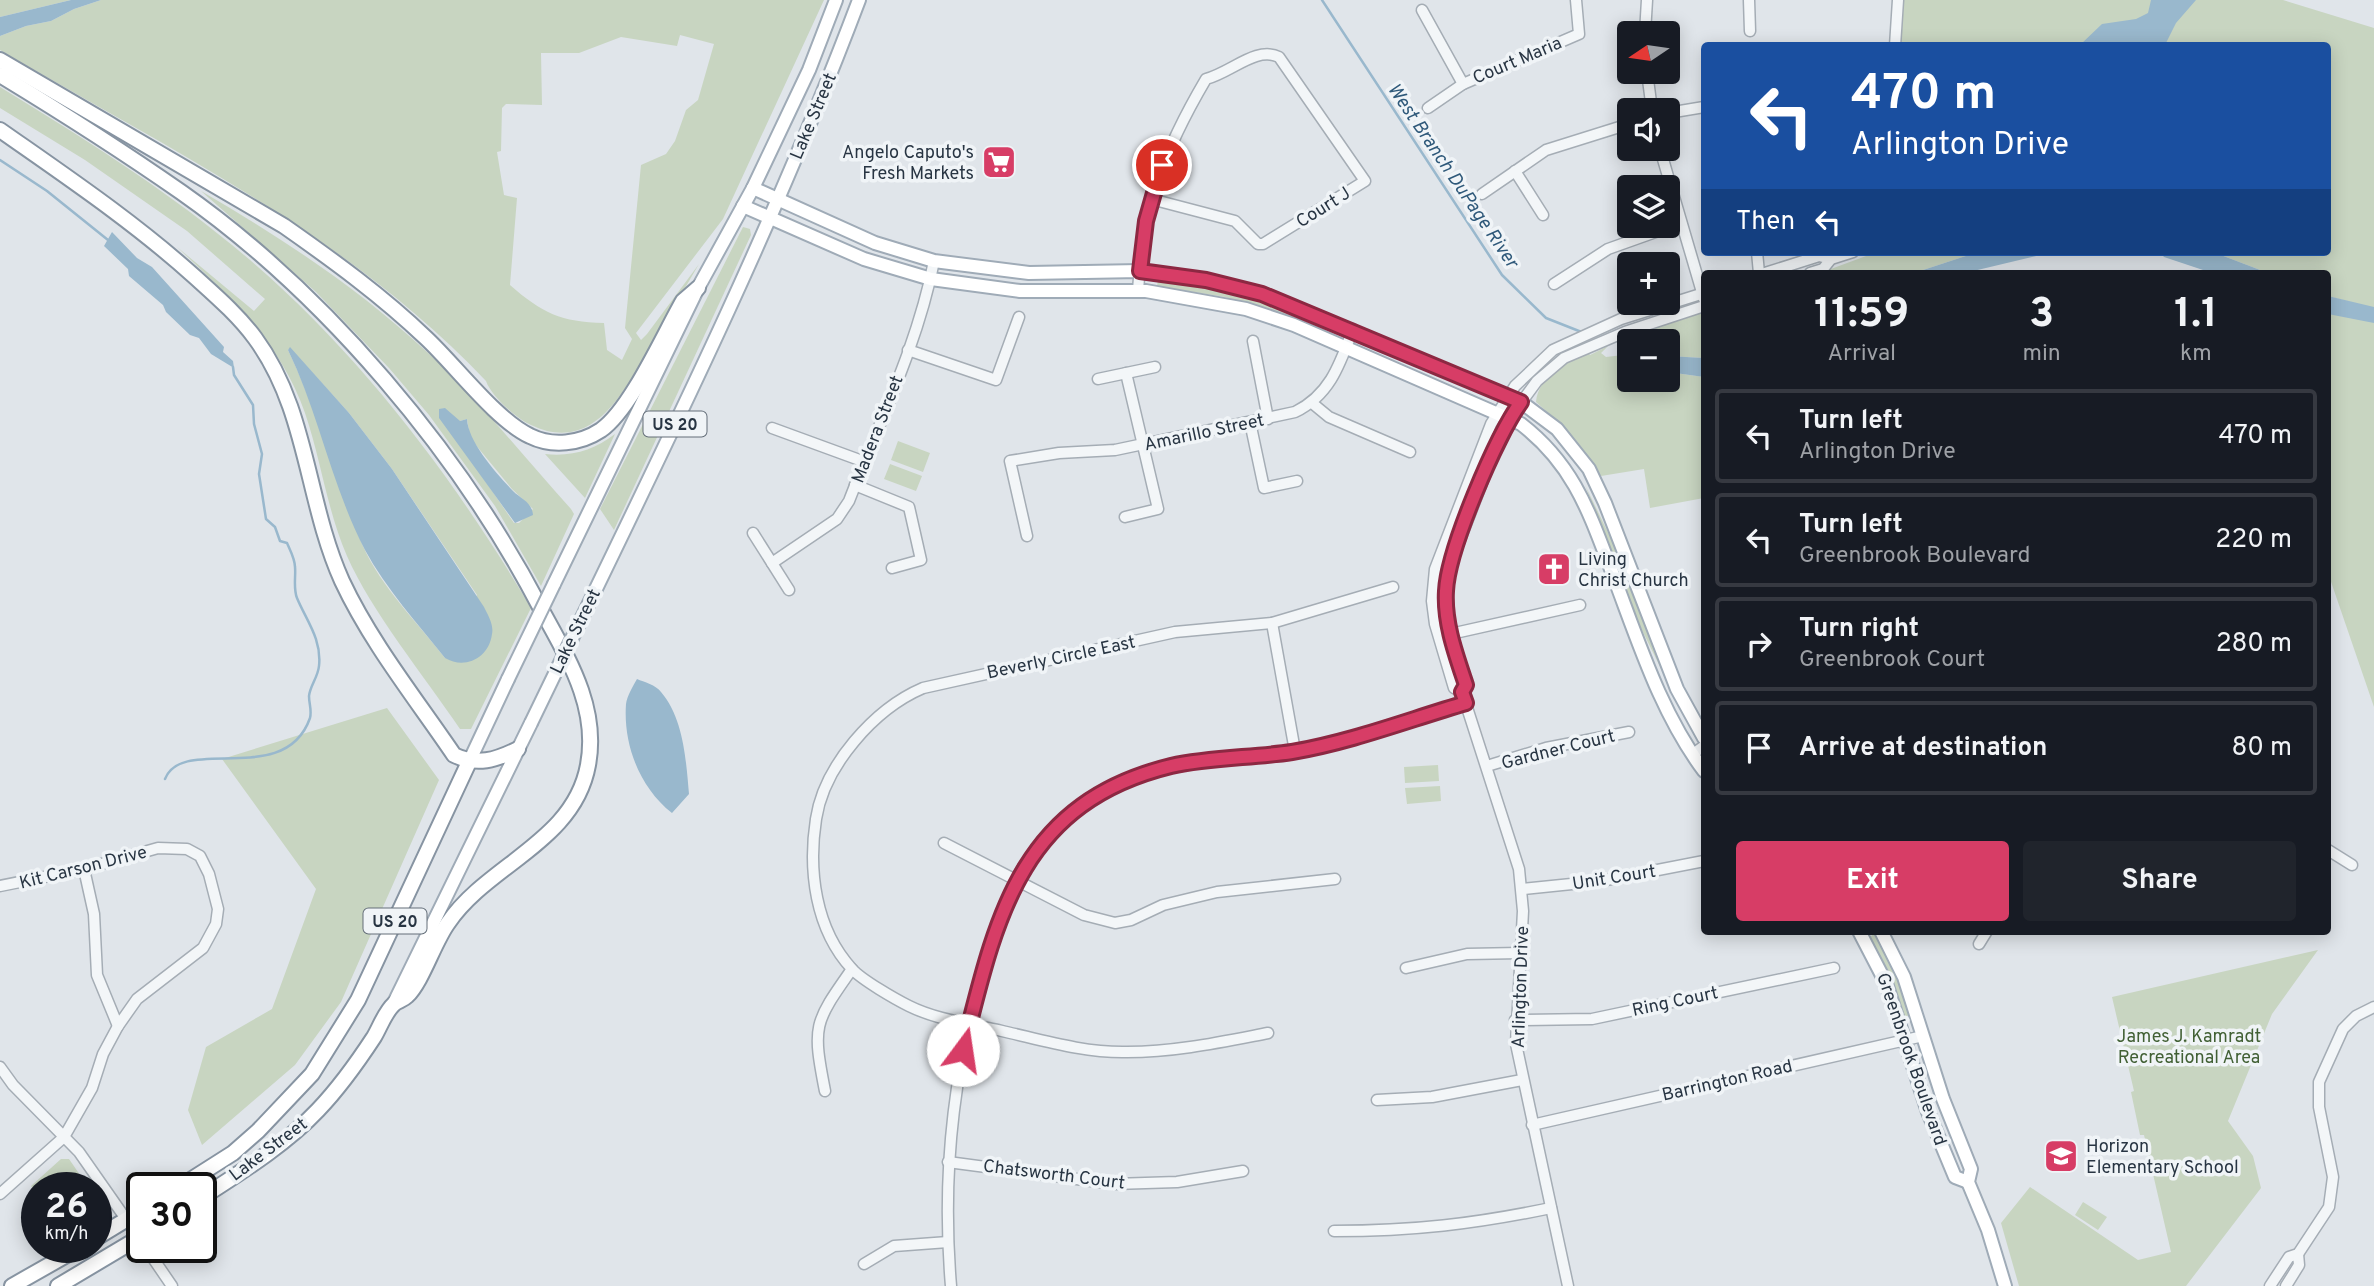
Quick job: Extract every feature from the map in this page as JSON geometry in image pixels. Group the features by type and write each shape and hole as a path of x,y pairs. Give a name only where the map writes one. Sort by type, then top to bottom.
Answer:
{"highway":[{"path":"0,60 284,226 321,252 408,321 457,367 508,423 531,437 567,443 591,435 612,421 683,300 698,288"},
{"path":"0,75 182,192 286,278 323,315 395,393 451,463 526,580 579,681 586,703 590,745 588,768 579,794 564,817 544,839 460,905 444,927 408,996 393,1005"},
{"path":"0,130 136,226 228,308 254,336 291,404 326,536 342,581 362,618 454,755 469,762 502,757 519,749"},
{"name":"Lake Street","path":"203,1172 233,1153 258,1131 312,1074 358,1000 469,762"},
{"name":"Lake Street","path":"217,1187 289,1137 317,1111 355,1066 393,1005"},
{"path":"112,1228 125,1219"},
{"path":"58,1286 126,1250"},
{"path":"12,1286 53,1263"}],"main road":[{"name":"Lake Street","path":"469,762 698,288 753,188 810,70 836,0"},
{"name":"Lake Street","path":"393,1005 667,441 777,200 859,0"},
{"path":"753,188 875,243 934,261 1004,271 1140,271 1238,287 1285,302 1515,399 1557,429 1589,469 1609,512 1677,689 1701,733"},
{"path":"743,206 857,256 931,279 1020,291 1138,290 1181,295 1246,309 1346,347 1504,415 1548,447 1578,488 1661,698 1701,766"},
{"name":"Greenbrook Boulevard","path":"1861,935 1878,963 1928,1112 1955,1177 1968,1182"},
{"name":"Greenbrook Boulevard","path":"1883,935 1904,977 1952,1125 1971,1169 1968,1182 1988,1230 2005,1286"}],"street":[{"name":"Court Maria","path":"1428,108 1463,84 1579,34 1576,0"},
{"path":"1646,21 1647,0"},
{"path":"1749,0 1750,31"},
{"path":"1895,42 1898,0"},
{"path":"1422,10 1463,84"},
{"name":"Court J","path":"1270,52 1279,57 1365,181 1263,244 1258,244 1235,221 1151,199 1168,149 1206,79 1225,74 1256,54 1270,52"},
{"path":"1680,111 1701,108"},
{"path":"1482,194 1546,150 1617,128"},
{"path":"1663,161 1701,286"},
{"path":"1515,171 1544,215"},
{"path":"1138,290 1151,199"},
{"path":"1554,284 1608,249 1681,223"},
{"path":"1775,270 1819,256 1831,259 1840,256"},
{"path":"1820,270 1831,259"},
{"name":"Madera Street","path":"772,563 836,519 855,485 908,350 931,279 934,261"},
{"path":"1515,399 1546,354 1609,324 1701,296"},
{"path":"1515,399 1552,367 1584,349 1625,332 1701,307"},
{"path":"908,350 996,380 1019,317"},
{"path":"1353,330 1332,378 1312,403 1329,417 1410,452"},
{"path":"1252,341 1268,419"},
{"path":"1098,379 1155,367"},
{"path":"1125,517 1158,509 1126,373"},
{"name":"Arlington Drive","path":"1515,399 1504,415 1440,551 1432,601 1438,637 1454,688 1462,692 1466,703 1523,889 1515,1020 1522,1080 1567,1286"},
{"name":"Amarillo Street","path":"1027,536 1010,461 1144,444 1268,419 1312,403"},
{"name":"Arlington Drive","path":"1462,692 1466,685 1446,613 1448,570 1504,426 1504,415"},
{"path":"1250,422 1264,488 1297,481"},
{"path":"772,428 864,462"},
{"path":"855,485 909,507 921,560 892,568"},
{"path":"752,533 789,590"},
{"name":"Beverly Circle East","path":"852,969 825,925 817,900 813,873 814,832 829,777 866,731 898,701 933,684 1175,632 1272,623 1393,587"},
{"path":"1438,637 1580,605"},
{"path":"1272,623 1295,751"},
{"path":"951,1286 948,1162 955,1098 970,1023 987,958 1016,879 1060,823 1108,789 1144,774 1181,764 1295,751 1466,703"},
{"name":"Gardner Court","path":"1487,766 1546,748 1629,732"},
{"path":"1693,754 1701,748"},
{"path":"944,843 1084,915 1115,923 1131,920 1163,905 1217,892 1335,879"},
{"name":"Kit Carson Drive","path":"0,886 84,870 158,848 187,849 200,856 209,874 218,909 216,924 208,940 187,964 163,977 137,999 118,1026"},
{"path":"2331,852 2352,865"},
{"name":"Unit Court","path":"1523,889 1601,881 1701,862"},
{"path":"0,1194 64,1137 92,1088 103,1054 118,1026 97,975 94,914 84,870"},
{"path":"1979,944 1985,935"},
{"path":"1406,968 1467,954 1520,953"},
{"name":"Ring Court","path":"1515,1020 1592,1018 1834,968"},
{"path":"825,1091 818,1059 818,1024 822,1012 852,969 910,1007 1084,1049 1123,1052 1171,1050 1268,1033"},
{"path":"2270,1286 2289,1258 2298,1254 2329,1207 2333,1188 2317,1092 2322,1072 2343,1029 2356,1016 2374,1007"},
{"name":"Barrington Road","path":"1532,1125 1923,1036"},
{"path":"0,1067 79,1152 125,1219"},
{"path":"1377,1100 1432,1097 1522,1080"},
{"name":"Chatsworth Court","path":"948,1162 1114,1184 1177,1182 1242,1171"},
{"path":"1334,1230 1446,1228 1551,1208"},
{"path":"864,1264 894,1246 948,1242"},
{"path":"2286,1286 2299,1265 2298,1254"},
{"path":"157,1263 172,1286"}],"green space":[{"path":"0,0 71,0 0,17"},
{"path":"101,0 824,0 723,219 636,333 641,340 699,264 618,399 589,425 573,432 553,432 525,422 499,400 486,381 433,329 376,282 317,239 192,160 0,50 0,36 26,26 51,21 74,9","holes":["680,35 714,44 698,100 686,110 675,141 666,154 641,165 625,328 632,339 622,360 607,350 604,323 576,321 553,314 532,303 510,285 517,198 504,195 497,152 501,151 502,108 506,104 542,105 541,53 579,53 621,37 677,46"]},
{"path":"1902,0 2283,0 2374,28 2374,707 2331,582 2331,314 2364,306 2331,297 2331,270 2260,270 2223,256 2331,256 2331,42 1900,42"},
{"path":"0,87 148,182 232,245 319,325 397,413 433,460 468,508 531,608 471,729 460,729 384,621 357,577 334,521 305,413 282,364 234,303 177,247 254,311 265,299 187,231 85,160 0,108","holes":["290,348 349,413 392,469 477,595 445,658 390,590 363,546 309,398 288,350"]},
{"path":"201,191 261,227 347,285 401,329 465,389 571,509 574,514 541,586 495,506 429,415 389,368 316,292","holes":["467,419 470,438 512,489 533,509 519,523 514,523 456,438 460,421"]},
{"path":"743,227 750,229 751,235 614,530 600,509"},
{"path":"1866,256 1966,256 1923,270 1828,270"},
{"path":"1158,280 1244,297 1327,326 1324,331 1225,297 1157,286"},
{"path":"1701,311 1701,358 1680,357 1680,329 1642,329"},
{"path":"1608,346 1601,353 1606,357 1617,356 1617,392 1680,392 1680,374 1701,377 1701,499 1650,508 1644,469 1601,476 1564,427 1536,402 1542,384 1548,377 1588,351 1590,355"},
{"path":"615,434 585,498 545,454 582,451"},
{"path":"898,441 930,453 923,472 891,460"},
{"path":"890,464 922,476 916,491 884,479"},
{"path":"1477,473 1444,569 1440,621 1436,605 1436,586 1440,567"},
{"path":"1585,485 1616,549 1667,681 1639,624"},
{"path":"387,708 439,780 341,1002 295,1065 202,1145 188,1110 206,1047 272,1009 316,889 222,759"},
{"path":"1438,765 1439,781 1405,783 1404,767"},
{"path":"1440,786 1441,801 1407,804 1405,788"},
{"path":"1876,935 1897,976 1910,1015 1904,1017 1888,970 1870,937"},
{"name":"James J. Kamradt Recreational Area","path":"2318,950 2272,1014 2228,1121 2253,1156 2261,1188 2186,1286 2019,1286 2001,1223 2030,1187 2138,1260 2171,1252 2144,1135 2140,1135 2131,1092 2134,1091 2112,997"},
{"path":"61,1159 69,1159 78,1172 47,1172"},
{"path":"2083,1202 2107,1217 2098,1230 2075,1215"}],"water":[{"path":"71,0 101,0 74,9 51,21 26,26 0,36 0,17"},
{"path":"2151,0 2196,0 2176,23 2166,42 2083,42 2102,24 2136,19 2148,13"},
{"path":"112,232 137,258 152,267 224,347 223,352 233,361 234,368 211,354 199,338 190,335 166,312 163,305 129,276 128,269 104,246"},
{"path":"1966,256 2036,256 1978,270 1923,270"},
{"path":"2223,256 2260,270 2203,270 2164,257"},
{"path":"2331,297 2374,307 2374,323 2331,315"},
{"path":"290,347 349,413 392,469 484,607 492,634 486,650 475,660 460,663 445,658 373,564 343,501 299,374 288,350"},
{"path":"1680,357 1701,358 1701,377 1680,374"},
{"path":"445,408 460,421 467,419 472,438 484,457 528,504 533,515 515,523 439,418 439,409"},
{"path":"637,679 661,692 679,727 689,794 672,813 651,791 643,778 627,735 626,704"}],"waterway":[{"name":"West Branch DuPage River","path":"1322,0 1502,275 1546,318 1584,333"},
{"path":"0,160 47,191 108,240"},
{"path":"165,779 175,766 192,760 258,757 279,751 297,739 310,718 309,696 319,666 316,638 296,594 293,558 287,543 280,541 275,527 266,519 259,474 262,454 254,424 253,405 234,375 233,367"}],"place":[{"name":"Angelo Caputo's Fresh Markets","path":"999,162"},
{"name":"Living Christ Church","path":"1554,569"},
{"name":"Horizon Elementary School","path":"2061,1156"}],"route":[{"path":"963,1050 987,958 1016,879 1044,840 1079,807 1108,789 1168,767 1316,747 1466,703 1462,692 1466,685 1446,613 1448,570 1504,426 1521,402 1330,320 1262,294 1206,280 1140,271 1146,221 1162,165"}]}
